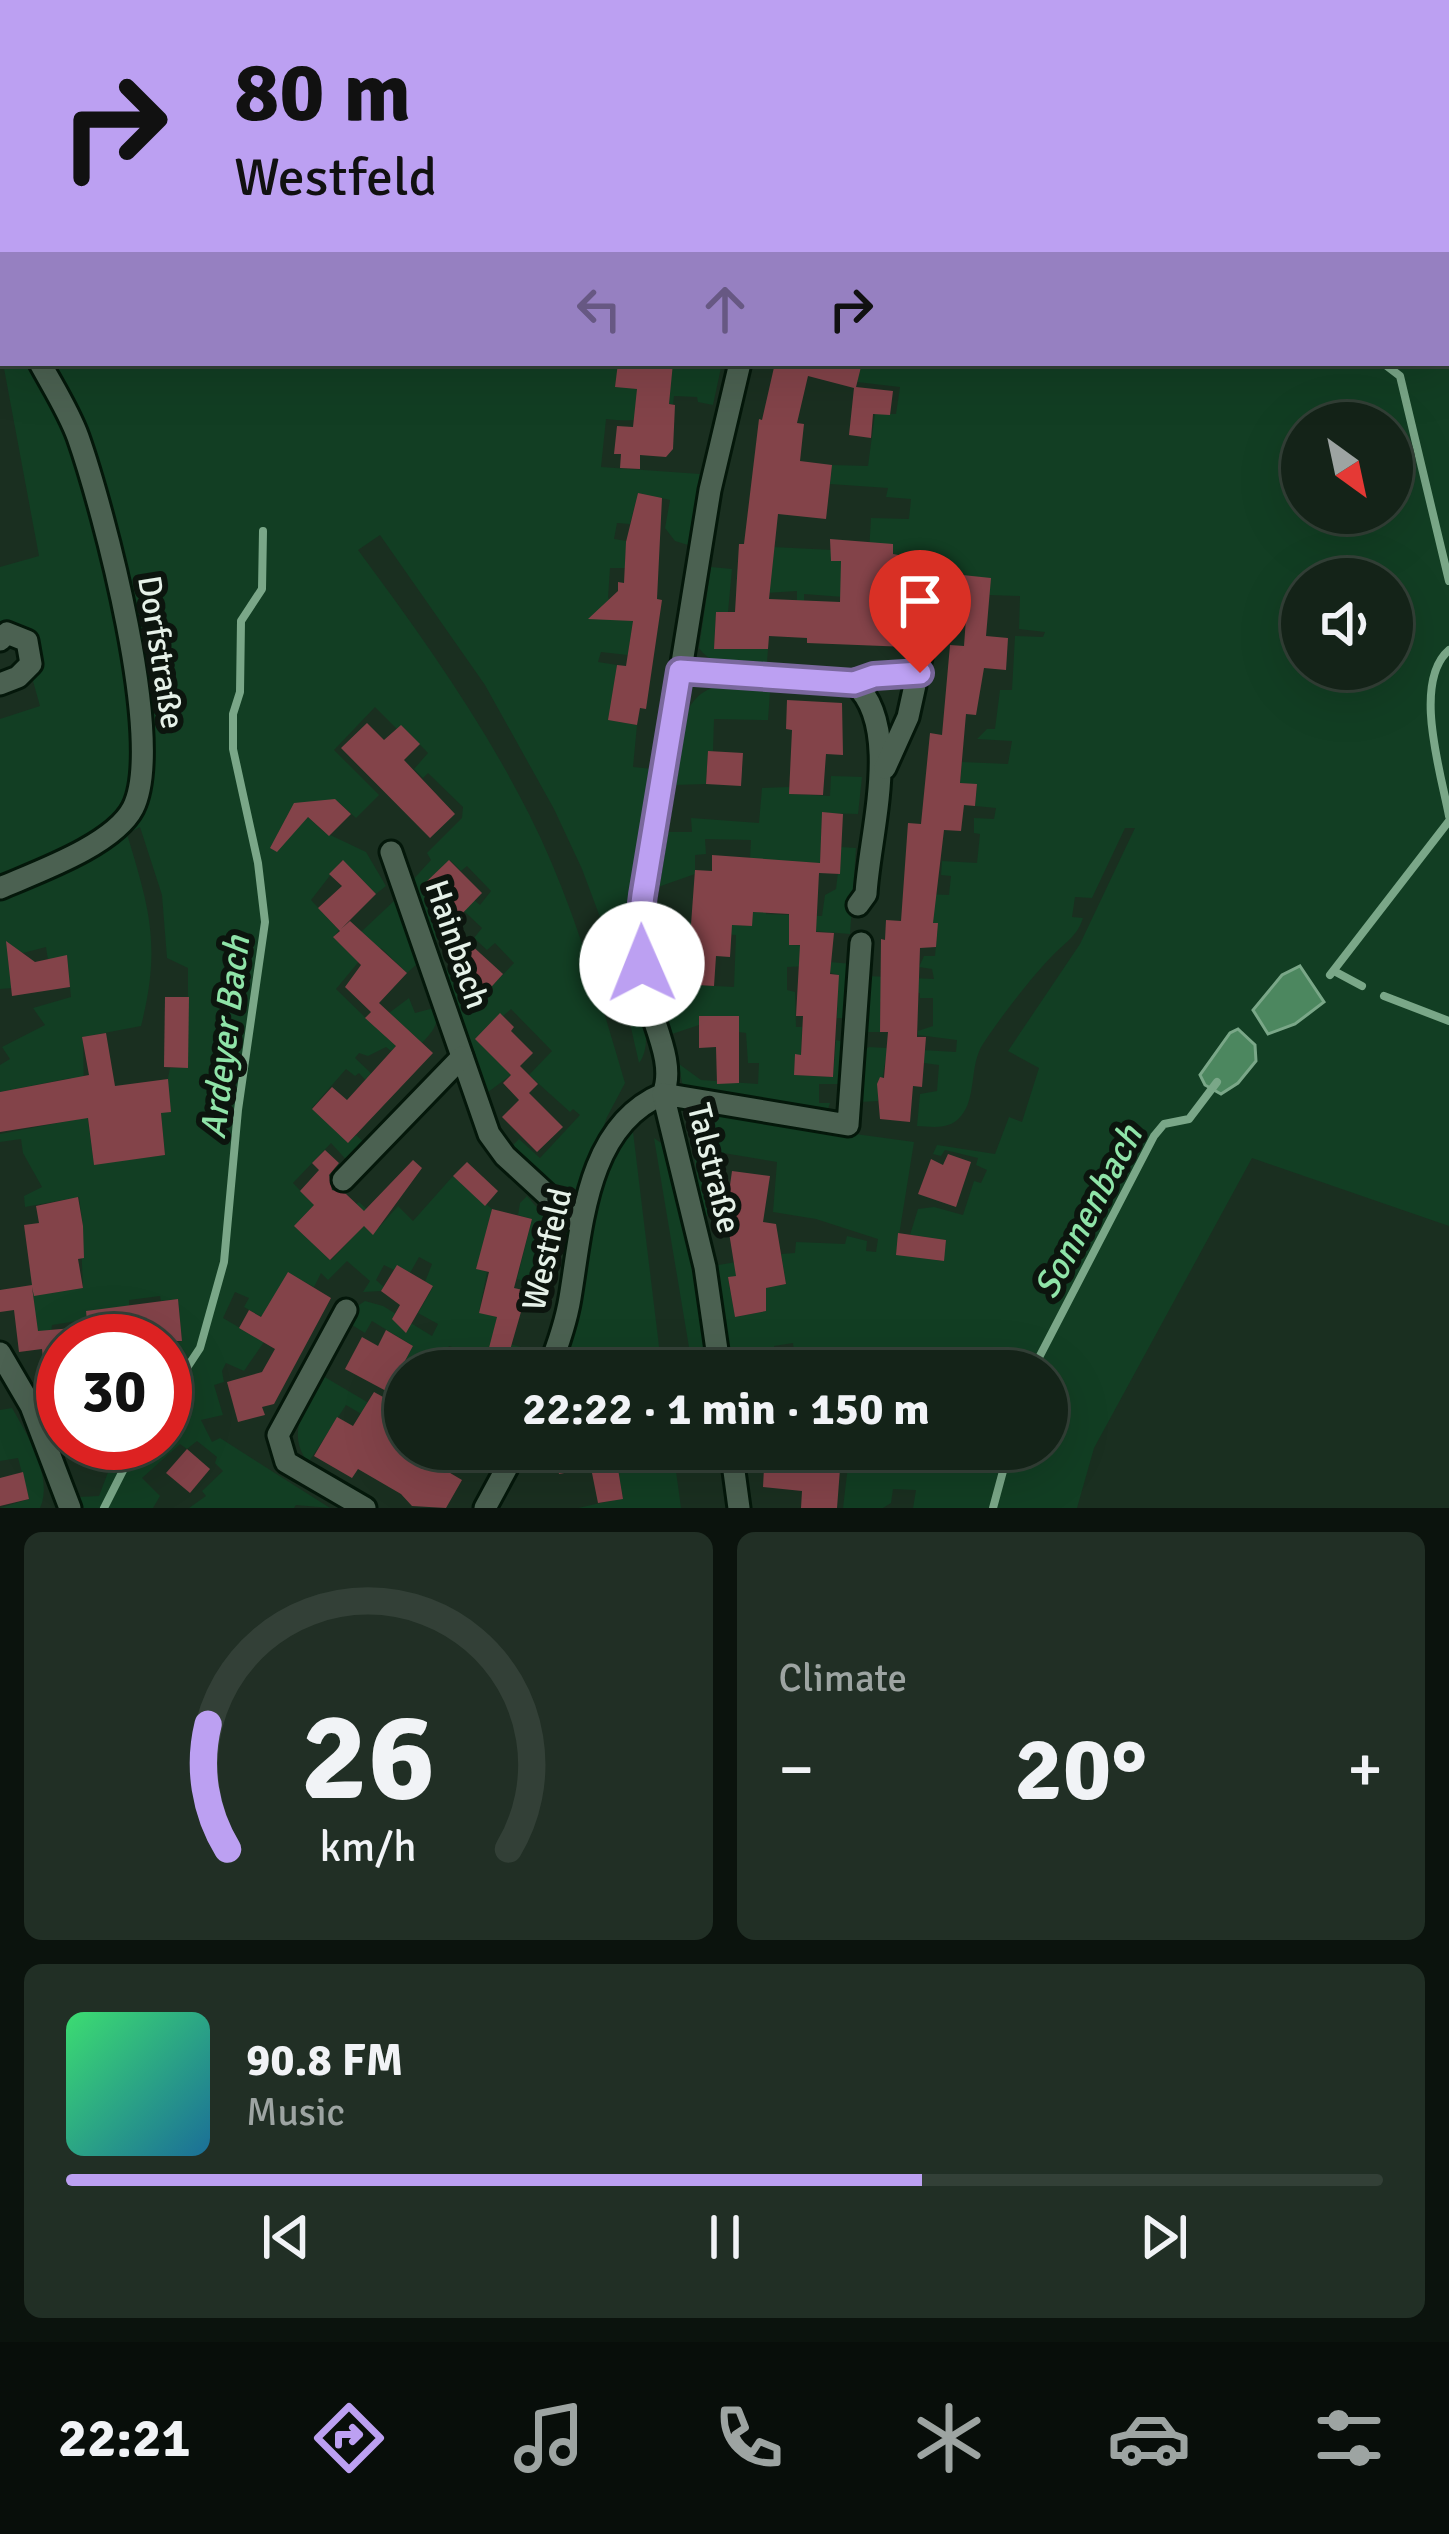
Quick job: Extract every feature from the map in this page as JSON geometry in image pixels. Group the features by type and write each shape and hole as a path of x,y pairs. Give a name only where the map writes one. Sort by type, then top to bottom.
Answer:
{"street":[{"name":"Dorfstraße","path":"0,888 109,834 134,807 145,742 119,582 77,434 42,366"},
{"path":"663,1094 667,1085 663,1048 646,993 638,935 710,490 739,366"},
{"path":"0,640 7,633 27,641 32,664 18,677 0,684"},
{"path":"878,786 908,717 926,635"},
{"path":"680,671 854,683 874,676 920,673"},
{"path":"854,683 876,712 878,786 866,894 858,905"},
{"name":"Hainbach","path":"391,852 489,1134 505,1156 579,1224"},
{"name":"Talstraße","path":"717,1350 705,1267 663,1094 848,1125 861,943"},
{"name":"Hainbach","path":"343,1180 462,1057"},
{"name":"Westfeld","path":"555,1350 570,1302 579,1224 605,1151 640,1103 663,1094"},
{"path":"346,1310 278,1435 286,1462 365,1508"},
{"path":"0,1353 32,1406 70,1508"},
{"path":"484,1508 505,1470"},
{"path":"734,1470 739,1508"}],"shaded area":[{"path":"4,366 721,366 713,405 698,402 697,397 674,396 673,404 641,418 606,419 601,467 700,474 688,545 675,541 665,528 670,500 638,493 630,524 617,523 614,539 627,541 625,561 636,562 636,568 610,568 608,598 633,620 628,655 601,652 598,662 617,665 609,720 637,725 633,767 653,769 630,916 632,964 646,1042 639,1063 615,957 554,809 485,685 380,535 358,550 449,678 529,814 571,912 625,1083 607,1117 580,1192 561,1197 509,1149 519,1139 540,1158 580,1115 573,1109 570,1112 529,1075 552,1051 511,1009 500,1014 511,1075 480,1098 441,978 450,964 484,994 514,963 495,943 487,950 474,938 482,928 464,911 474,900 480,905 491,891 467,866 461,871 450,860 424,884 457,919 434,943 410,883 431,860 427,853 462,818 463,807 428,773 423,778 414,769 428,753 375,707 334,750 379,795 356,818 337,801 308,817 324,832 366,852 386,886 376,894 342,860 311,900 339,930 334,937 361,932 395,900 417,964 407,973 381,948 368,962 361,959 336,989 373,1025 409,998 415,1013 434,1008 436,1023 422,1043 410,1032 391,1051 386,1047 368,1056 359,1053 355,1058 374,1076 368,1083 359,1073 355,1076 346,1069 312,1108 348,1142 356,1135 368,1146 351,1165 331,1143 293,1183 314,1205 295,1226 331,1260 350,1240 336,1226 356,1204 373,1215 373,1234 398,1206 413,1221 453,1176 492,1209 477,1268 487,1272 479,1312 497,1317 492,1339 531,1350 449,1346 447,1350 411,1350 413,1346 372,1321 365,1333 347,1322 353,1309 365,1301 383,1306 432,1336 438,1324 418,1313 433,1287 425,1282 432,1264 419,1257 410,1273 384,1265 376,1280 384,1287 381,1291 363,1292 370,1281 347,1261 328,1280 321,1273 314,1287 288,1273 262,1317 244,1307 249,1298 235,1292 223,1318 264,1342 244,1371 226,1363 224,1382 214,1385 223,1415 201,1420 212,1442 220,1438 330,1508 189,1508 206,1496 202,1491 223,1471 215,1463 217,1457 197,1441 192,1445 192,1314 179,1314 178,1299 129,1300 129,1306 116,1314 36,1314 36,1321 30,1271 40,1270 44,1294 83,1288 81,1242 74,1229 83,1227 79,1197 25,1207 24,1196 42,1187 23,1153 21,1139 0,1142 0,1134 78,1119 71,1078 0,1092 0,1065 10,1059 2,1047 45,1025 33,1008 71,997 67,956 48,960 46,947 23,953 14,948 8,957 12,988 0,989 0,719 40,706 33,681 40,649 23,629 0,628 0,567 39,556","holes":["140,827 162,895 167,958 188,968 188,1067 170,1068 161,1113 165,1155 94,1164 84,1091 83,1037 141,1026 147,998 150,929 127,834"]},
{"path":"861,366 1449,366 1449,1226 1252,1158 1094,1448 1077,1508 913,1508 916,1490 893,1489 891,1503 883,1508 843,1508 848,1470 1068,1470 1068,1350 794,1350 793,1343 774,1346 775,1350 726,1350 712,1266 755,1259 750,1273 728,1278 735,1317 766,1311 766,1288 786,1284 781,1254 795,1253 796,1242 845,1244 847,1236 867,1241 866,1251 876,1252 878,1239 816,1219 773,1212 777,1162 693,1148 688,1111 914,1142 896,1254 943,1261 946,1240 910,1235 918,1209 934,1207 963,1215 974,1181 981,1183 987,1170 976,1165 978,1158 945,1150 941,1156 933,1154 937,1145 995,1154 1009,1117 1022,1122 1039,1068 1008,1051 1080,944 1135,828 1125,828 1092,898 1075,897 1072,917 1083,918 1075,934 1027,985 983,1044 966,1109 957,1120 941,1127 917,1126 920,1094 937,1091 939,1065 886,1058 878,1101 860,1102 863,1051 869,1047 956,1052 957,1040 918,1035 933,1026 933,998 920,998 920,993 880,1002 880,1032 864,1032 867,976 934,979 932,969 919,967 924,956 935,956 938,924 922,923 925,894 949,895 951,876 941,875 942,861 977,863 980,834 974,833 974,818 994,819 996,808 975,806 977,785 960,783 962,762 1008,764 1012,741 977,739 987,729 995,729 1000,690 1012,690 1015,636 1043,637 1045,632 1019,629 1020,596 989,595 953,575 953,565 932,602 804,594 804,601 797,601 797,591 736,595 737,569 770,571 773,547 852,551 841,566 869,552 871,518 909,519 911,499 886,497 888,488 830,484 832,465 868,466 875,414 896,414 900,387 857,382"},
{"path":"711,567 732,569 728,612 716,612 714,648 768,649 767,662 721,662 699,648"},
{"path":"712,688 770,692 768,720 714,719 706,784 674,785 685,716 700,695"},
{"path":"831,776 862,777 858,814 822,813 820,863 769,861 766,914 822,916 825,895 836,889 841,847 856,848 850,934 790,929 790,945 830,947 830,962 852,964 849,1018 837,1018 838,975 809,966 787,967 787,990 795,992 796,1027 802,1027 801,1055 795,1055 794,1075 833,1077 836,1040 848,1043 845,1084 819,1084 819,1103 830,1103 828,1109 820,1110 695,1093 682,1083 679,1064 701,1080 758,1084 759,1063 748,1063 746,1033 739,1032 739,1016 700,1016 699,1025 672,1034 660,983 734,987 736,935 692,932 692,938 677,937 676,921 751,926 757,860 750,859 751,840 705,839 706,854 695,855 695,874 658,887 667,832 692,832 691,818 759,823 762,788 789,787 790,794 830,796"},
{"path":"1300,966 1324,1002 1295,1024 1268,1034 1253,1010 1282,975"},
{"path":"1238,1029 1255,1045 1256,1061 1238,1083 1221,1094 1205,1085 1200,1075 1230,1033"},
{"path":"633,1132 659,1350 565,1350 597,1205 616,1151"},
{"path":"654,1138 661,1143 696,1280 704,1350 689,1350"},
{"path":"694,1156 723,1158 726,1211 721,1218 703,1215"},
{"path":"527,1196 560,1234 551,1288 517,1279 532,1219 518,1215"},
{"path":"323,1376 384,1412 377,1423 346,1405 308,1463 298,1440 305,1408"},
{"path":"12,1408 31,1443 44,1484 40,1508 0,1508 29,1499 18,1458 0,1461 0,1410"},
{"path":"109,1470 151,1470 142,1478 160,1496 153,1508 83,1508 79,1497 99,1496"},
{"path":"676,1470 681,1508 578,1508 623,1498 618,1471"}],"building":[{"path":"618,366 673,366 669,404 675,405 673,449 666,457 640,455 640,469 620,468 621,454 614,454 617,426 633,427 637,389 615,387"},
{"path":"774,366 861,366 856,387 893,391 890,415 873,414 871,438 849,435 854,388 808,376 797,423 804,424 800,461 832,465 826,519 778,514 769,599 840,602 841,561 831,561 830,539 893,544 893,554 953,565 953,574 991,578 986,636 1008,638 1006,670 984,668 976,715 966,714 960,783 977,784 975,806 964,805 961,831 944,830 933,923 938,923 936,947 920,948 917,1037 926,1037 922,1087 913,1086 910,1122 880,1119 877,1084 884,1078 888,1032 880,1032 881,939 885,940 886,920 901,921 908,823 921,824 930,733 942,735 950,645 964,646 967,604 923,602 922,621 911,625 908,647 807,643 807,638 769,636 768,649 714,649 716,612 735,612 739,544 744,544"},
{"path":"638,493 662,498 657,599 662,600 646,709 640,708 637,725 608,720 617,665 626,666 633,621 588,619 618,591 618,582 624,583 626,542"},
{"path":"787,700 842,703 843,755 826,754 823,795 789,794 792,730 786,729"},
{"path":"367,723 384,740 401,725 420,744 404,760 455,814 430,838 341,748"},
{"path":"708,751 743,753 741,786 706,784"},
{"path":"335,799 351,814 329,836 308,817 277,852 270,848 294,803"},
{"path":"822,812 843,814 840,874 819,873 816,932 834,933 830,974 839,975 833,1077 794,1075 795,1054 801,1055 803,1016 796,1016 800,945 789,945 789,914 753,912 752,926 732,925 730,957 716,956 714,986 681,984 682,973 674,972 677,937 690,938 695,870 712,871 712,855 820,863"},
{"path":"343,860 376,894 341,929 350,921 407,973 379,1003 433,1053 348,1143 312,1109 332,1087 347,1100 396,1046 365,1018 371,1012 345,987 361,965 333,937 340,931 318,908 342,886 329,874"},
{"path":"449,860 482,893 457,919 424,884"},
{"path":"6,941 35,962 67,955 70,987 12,996"},
{"path":"469,943 503,974 484,995 450,964"},
{"path":"165,997 189,997 188,1068 164,1067"},
{"path":"500,1013 533,1053 520,1066 538,1084 529,1093 563,1127 537,1152 502,1117 519,1100 503,1083 511,1075 475,1039"},
{"path":"699,1016 739,1016 739,1083 717,1084 716,1047 699,1048"},
{"path":"106,1033 115,1086 168,1079 171,1112 161,1113 165,1155 94,1165 88,1118 0,1132 0,1092 89,1075 82,1037"},
{"path":"325,1150 339,1163 329,1175 332,1190 346,1194 364,1211 413,1160 422,1168 373,1235 364,1226 330,1260 294,1226 314,1205 300,1191 319,1170 312,1163"},
{"path":"948,1154 971,1162 956,1207 918,1194 931,1159 943,1165"},
{"path":"467,1162 498,1191 485,1206 453,1176"},
{"path":"732,1171 770,1176 763,1222 776,1224 786,1284 766,1288 766,1311 735,1317 728,1277 736,1276 726,1214"},
{"path":"78,1197 83,1288 34,1296 32,1287 36,1350 19,1352 14,1310 0,1312 0,1290 32,1285 24,1225 39,1223 36,1206"},
{"path":"492,1209 532,1219 514,1288 527,1291 510,1350 488,1350 497,1317 479,1313 489,1272 476,1269"},
{"path":"898,1233 946,1240 944,1261 896,1255"},
{"path":"397,1265 433,1286 406,1333 392,1319 400,1305 381,1291"},
{"path":"288,1272 331,1298 274,1404 262,1407 265,1415 238,1422 227,1382 262,1372 275,1349 239,1328 249,1310 261,1317"},
{"path":"178,1299 179,1314 86,1314"},
{"path":"386,1330 413,1346 411,1350 384,1350 384,1390 345,1369 362,1337 378,1346"},
{"path":"374,1392 384,1398 384,1470 445,1470 462,1480 446,1508 412,1506 401,1494 358,1469 352,1478 314,1456 337,1417 353,1426"},
{"path":"192,1453 210,1469 190,1493 166,1473 192,1470"},
{"path":"591,1470 618,1470 623,1499 598,1503"},
{"path":"764,1470 840,1470 837,1508 801,1508 802,1491 763,1487"},
{"path":"23,1472 29,1499 0,1506 0,1478"}],"waterway":[{"name":"Sonnenbach","path":"1387,366 1400,376 1449,581"},
{"name":"Ardeyer Bach","path":"192,1360 200,1348 224,1262 238,1110 265,922 258,863 233,749 241,621 262,589 263,531"},
{"name":"Sonnenbach","path":"1449,650 1432,683 1431,705 1449,816"},
{"name":"Sonnenbach","path":"1330,975 1449,821"},
{"path":"1334,971 1362,986"},
{"path":"1384,996 1449,1021"},
{"name":"Sonnenbach","path":"1043,1350 1154,1136 1164,1124 1189,1119 1217,1082"},
{"name":"Ardeyer Bach","path":"104,1508 123,1470"},
{"name":"Sonnenbach","path":"993,1508 1003,1470"}],"route":[{"path":"642,964 638,935 643,895 680,671 854,683 874,676 920,673"}]}
